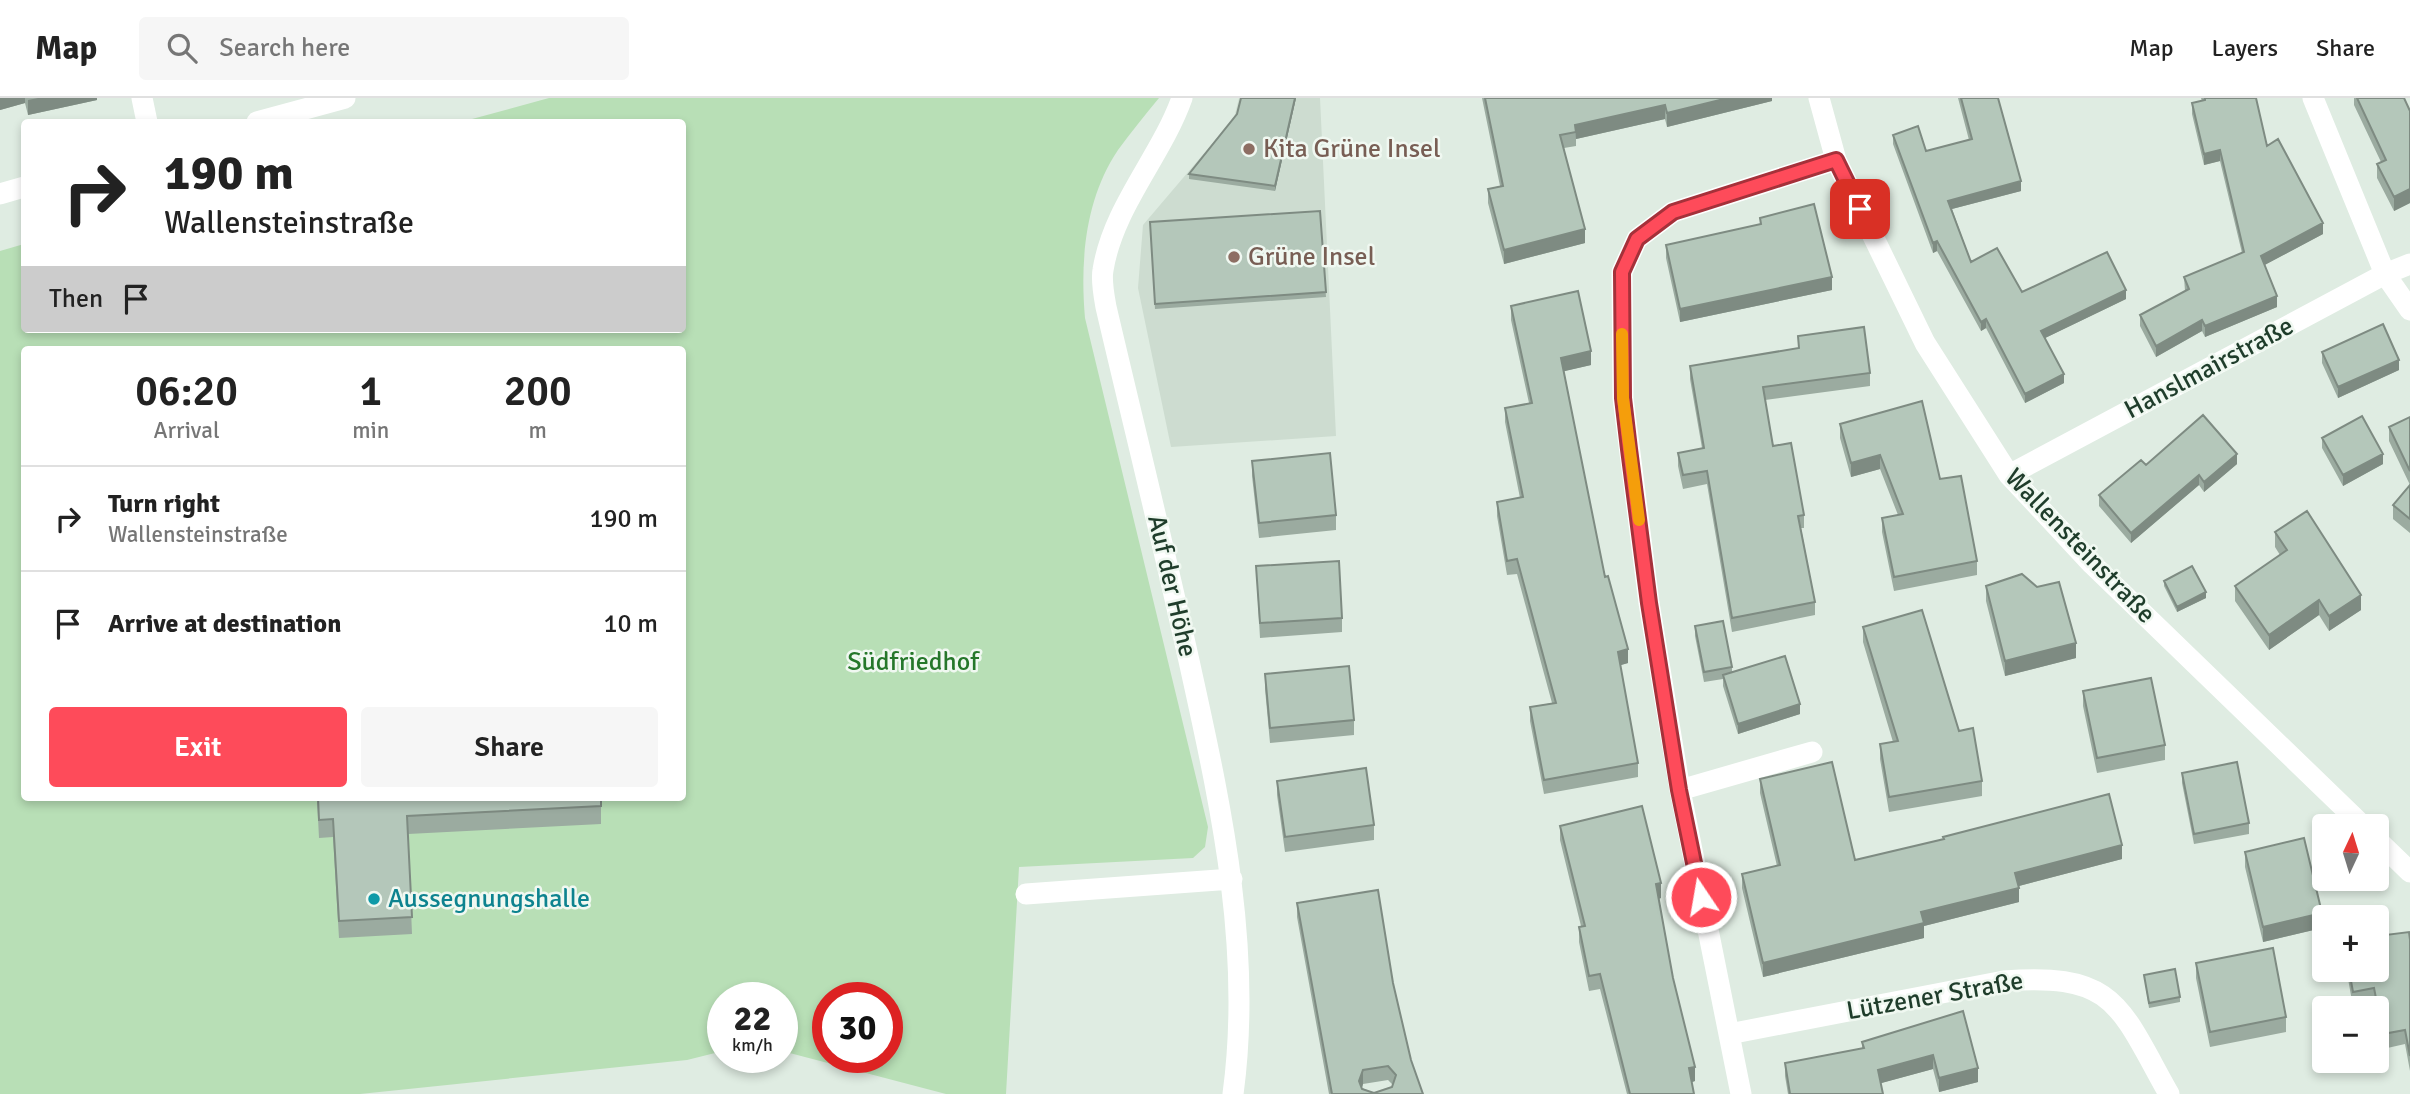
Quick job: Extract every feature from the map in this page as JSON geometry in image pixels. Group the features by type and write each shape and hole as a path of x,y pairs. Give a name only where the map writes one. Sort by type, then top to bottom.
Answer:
{"street":[{"path":"142,98 146,119"},
{"path":"268,119 345,98"},
{"name":"Auf der Höhe","path":"1182,98 1164,141 1125,210 1102,272 1105,307 1185,641 1221,811 1232,879 1237,947 1238,1020 1233,1094"},
{"name":"Wallensteinstraße","path":"1819,98 1836,160 1925,343 2009,475 2092,565 2351,814"},
{"path":"2313,98 2385,274 2410,310"},
{"path":"1741,1094 1679,790 1649,603 1623,398 1622,272 1637,239 1673,212 1836,160"},
{"path":"0,194 21,188"},
{"name":"Hanslmairstraße","path":"2009,475 2385,274 2410,264"},
{"path":"1679,790 1812,752"},
{"path":"2389,852 2410,872"},
{"path":"1026,894 1232,879"},
{"name":"Lützener Straße","path":"1729,1034 2004,981 2045,977 2091,987 2120,1008 2169,1094"}],"shaded area":[{"name":"Grüne Insel","path":"1239,98 1320,98 1336,436 1171,447 1138,288 1143,225 1234,118"}],"green space":[{"name":"Südfriedhof","path":"549,98 1159,98 1118,150 1098,189 1087,231 1083,275 1085,318 1208,827 1205,847 1193,858 1019,867 1006,1094 946,1094 866,1073 903,1073 903,982 812,982 812,1059 798,1055 798,982 707,982 707,1055 687,1060 360,1094 0,1094 0,251 21,245 21,333 686,333 686,119 472,119"}],"building":[{"name":"Kita Grüne Insel","path":"1241,98 1295,98 1275,186 1189,174 1237,114"},
{"path":"1485,98 1728,98 1667,113 1665,105 1575,125 1576,132 1560,135 1585,229 1504,250 1488,189 1503,186"},
{"path":"1961,98 1998,98 2021,181 1948,201 1971,262 1997,248 2022,292 2107,252 2126,290 2041,331 2064,374 2025,394 1986,319 1981,322 1937,241 1933,243 1893,135 1918,126 1926,151 1972,139"},
{"path":"2205,98 2256,98 2267,146 2278,139 2323,223 2261,256 2277,296 2205,326 2202,320 2156,346 2140,315 2189,289 2184,277 2244,252 2220,150 2204,154 2192,103"},
{"path":"2357,98 2404,98 2410,111 2410,189 2394,197 2377,164 2386,160"},
{"path":"1814,204 1832,277 1680,309 1666,245 1761,224 1760,218"},
{"path":"1320,211 1326,292 1155,304 1150,222"},
{"path":"1578,291 1591,351 1561,358 1605,577 1608,576 1628,649 1618,652 1638,763 1544,780 1530,707 1556,703 1517,559 1507,561 1497,502 1523,497 1505,408 1532,403 1511,306"},
{"path":"2383,324 2399,360 2338,387 2322,352"},
{"path":"1864,327 1870,373 1763,387 1773,446 1791,443 1804,515 1798,516 1815,602 1732,618 1707,471 1683,475 1678,453 1704,448 1690,366 1799,348 1798,336"},
{"path":"1922,401 1940,479 1961,476 1977,561 1894,577 1882,518 1903,514 1880,455 1851,463 1840,424"},
{"path":"2203,415 2237,454 2204,482 2199,475 2131,533 2099,495 2141,460 2146,465"},
{"path":"2362,416 2383,454 2343,475 2322,438"},
{"path":"2410,417 2410,471 2389,427"},
{"path":"1330,453 1336,515 1259,523 1252,461"},
{"path":"2410,485 2410,519 2393,505"},
{"path":"2307,511 2361,595 2329,616 2319,600 2269,635 2235,586 2287,550 2275,532"},
{"path":"1339,561 1342,618 1260,623 1256,566"},
{"path":"2192,566 2206,592 2177,607 2164,581"},
{"path":"2022,574 2037,587 2059,582 2076,643 2005,661 1986,586"},
{"path":"1922,610 1959,731 1973,728 1982,781 1889,797 1880,744 1898,741 1863,627"},
{"path":"1723,621 1732,667 1704,672 1695,626"},
{"path":"1785,656 1800,704 1738,724 1723,675"},
{"path":"1349,666 1354,720 1270,728 1265,674"},
{"path":"2151,678 2165,745 2097,758 2083,691"},
{"path":"1832,762 1855,860 2109,794 2122,845 2015,873 2019,888 1921,912 1924,923 1763,963 1742,874 1780,865 1760,779"},
{"path":"2237,762 2249,823 2194,834 2182,773"},
{"path":"1366,768 1374,825 1285,837 1277,781"},
{"path":"318,801 601,801 601,806 407,816 412,917 339,921 333,819 319,820"},
{"path":"1642,806 1661,883 1656,884 1673,978 1695,1067 1689,1068 1694,1094 1630,1094 1600,974 1589,976 1579,927 1585,926 1560,826"},
{"path":"2304,838 2312,871 2312,891 2317,891 2320,905 2312,905 2312,915 2263,927 2245,852"},
{"path":"1378,890 1393,983 1411,1060 1423,1094 1332,1094 1297,903","holes":["1388,1066 1396,1075 1392,1087 1374,1093 1362,1089 1359,1081 1363,1070"]},
{"path":"2409,932 2410,1056 2405,1030 2389,1033 2389,996 2376,996 2374,988 2353,992 2351,982 2389,982 2389,935"},
{"path":"2273,948 2286,1017 2210,1032 2196,963"},
{"path":"2175,969 2180,997 2149,1003 2144,975"},
{"path":"1963,1011 1978,1068 1939,1078 1933,1055 1878,1070 1883,1094 1790,1094 1785,1063 1864,1048 1862,1042"}],"slow traffic":[{"path":"1622,334 1623,398 1639,520"}],"place":[{"name":"Kita Grüne Insel","path":"1249,149"},
{"name":"Grüne Insel","path":"1234,257"},
{"name":"Aussegnungshalle","path":"374,899"}],"route":[{"path":"1701,897 1679,790 1649,603 1629,449 1623,398 1622,272 1637,239 1673,212 1836,160 1860,209"}]}
